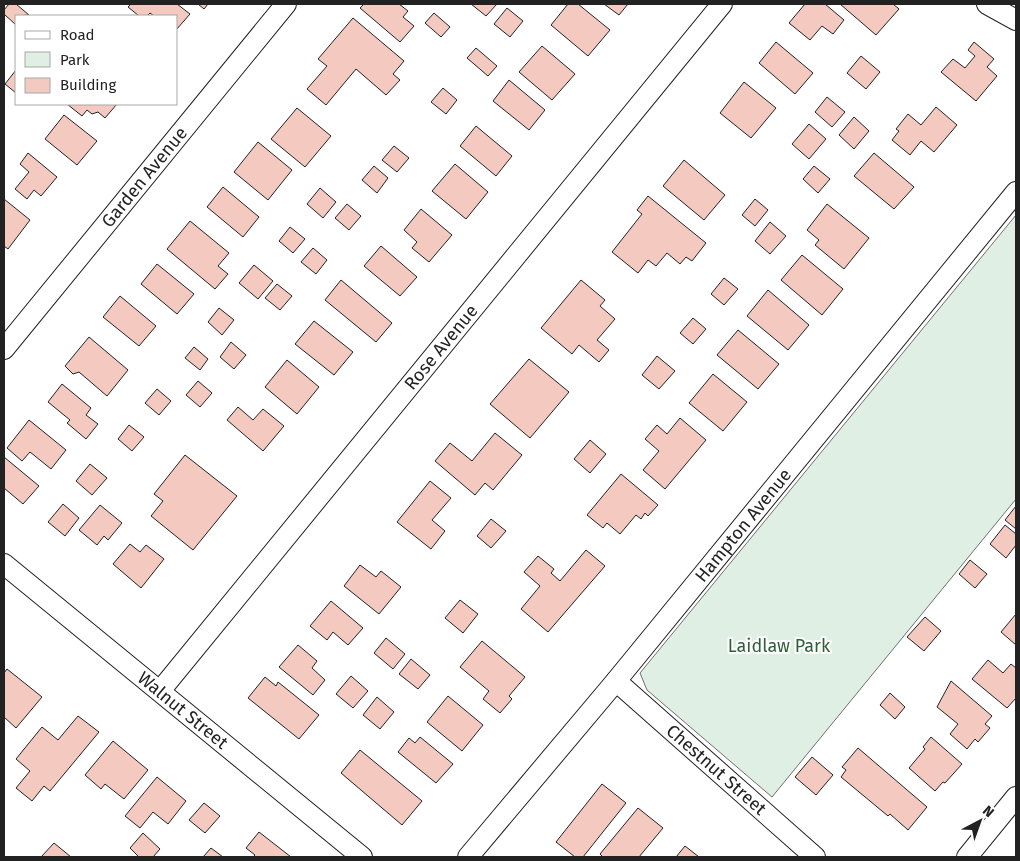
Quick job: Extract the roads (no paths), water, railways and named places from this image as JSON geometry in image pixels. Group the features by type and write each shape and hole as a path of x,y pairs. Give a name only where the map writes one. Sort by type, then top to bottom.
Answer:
{"street":[{"name":"Garden Avenue","path":"4,349 286,4"},
{"name":"Rose Avenue","path":"160,691 722,4"},
{"path":"987,4 1016,20"},
{"name":"Hampton Avenue","path":"468,857 616,681 1016,192"},
{"name":"Walnut Street","path":"4,564 362,857"},
{"name":"Chestnut Street","path":"616,681 815,857"},
{"path":"967,857 1016,797"}],"park label":[{"name":"Laidlaw Park","path":"779,646"}]}
